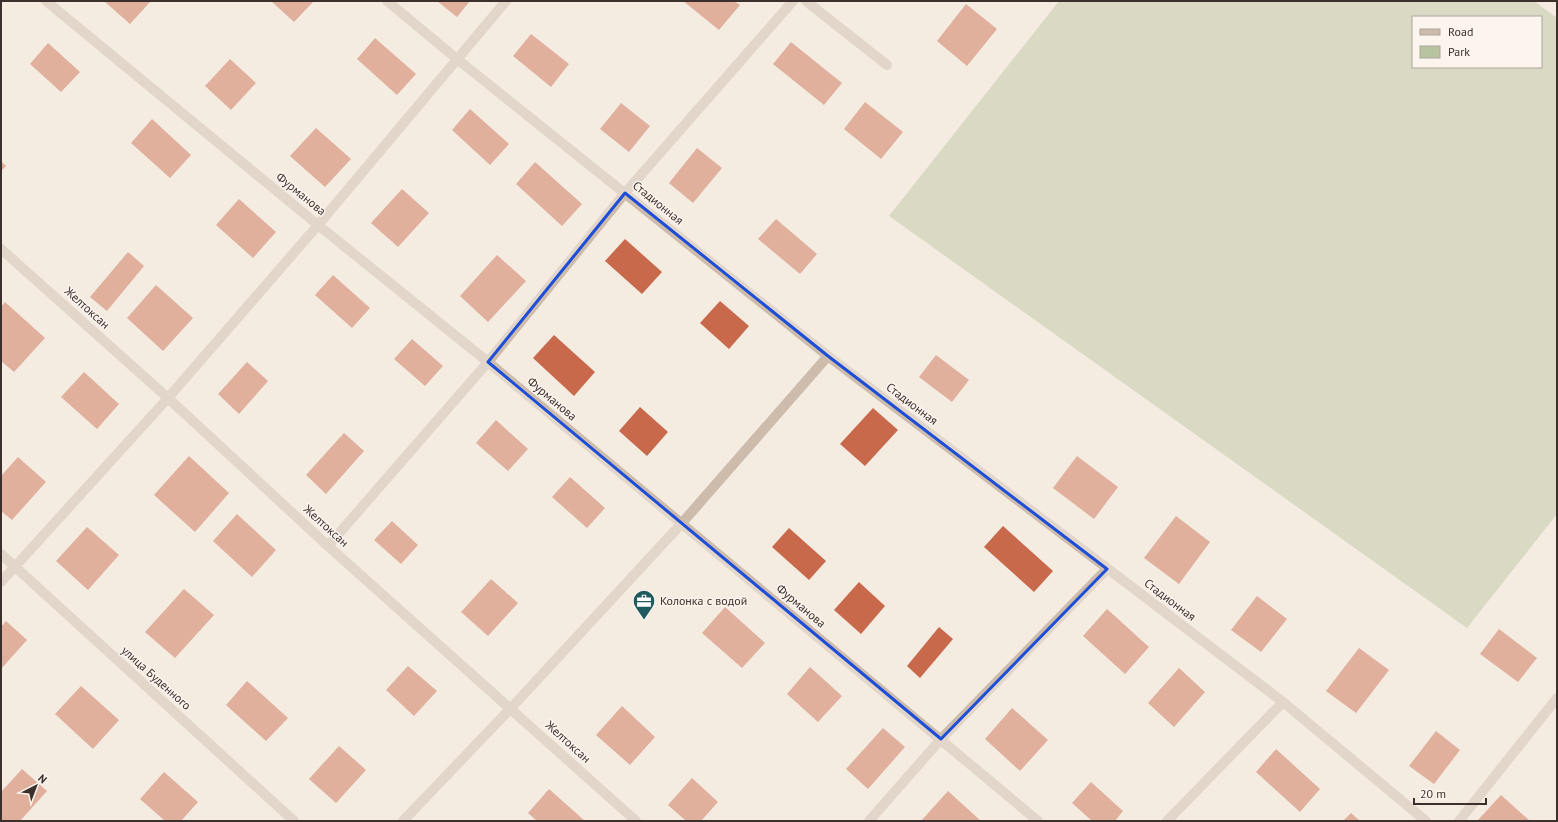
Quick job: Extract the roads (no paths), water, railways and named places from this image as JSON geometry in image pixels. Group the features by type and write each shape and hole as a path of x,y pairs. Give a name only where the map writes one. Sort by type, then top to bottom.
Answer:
{"street":[{"name":"Фурманова","path":"46,1 318,225 488,362 1038,821"},
{"name":"Стадионная","path":"387,1 456,59 828,356 1282,702 1426,821"},
{"path":"1,582 168,398 318,225 506,1"},
{"path":"328,546 488,362 625,193 794,1"},
{"path":"806,1 887,66"},
{"name":"Желтоксан","path":"1,249 168,398 328,546 636,821"},
{"path":"403,821 511,708 682,523 828,356"},
{"name":"улица Буденного","path":"1,554 294,821"},
{"path":"869,821 941,739 1107,569"},
{"path":"1459,821 1557,698"},
{"path":"1166,821 1282,702"}],"place":[{"name":"Колонка с водой","path":"644,620"}]}
